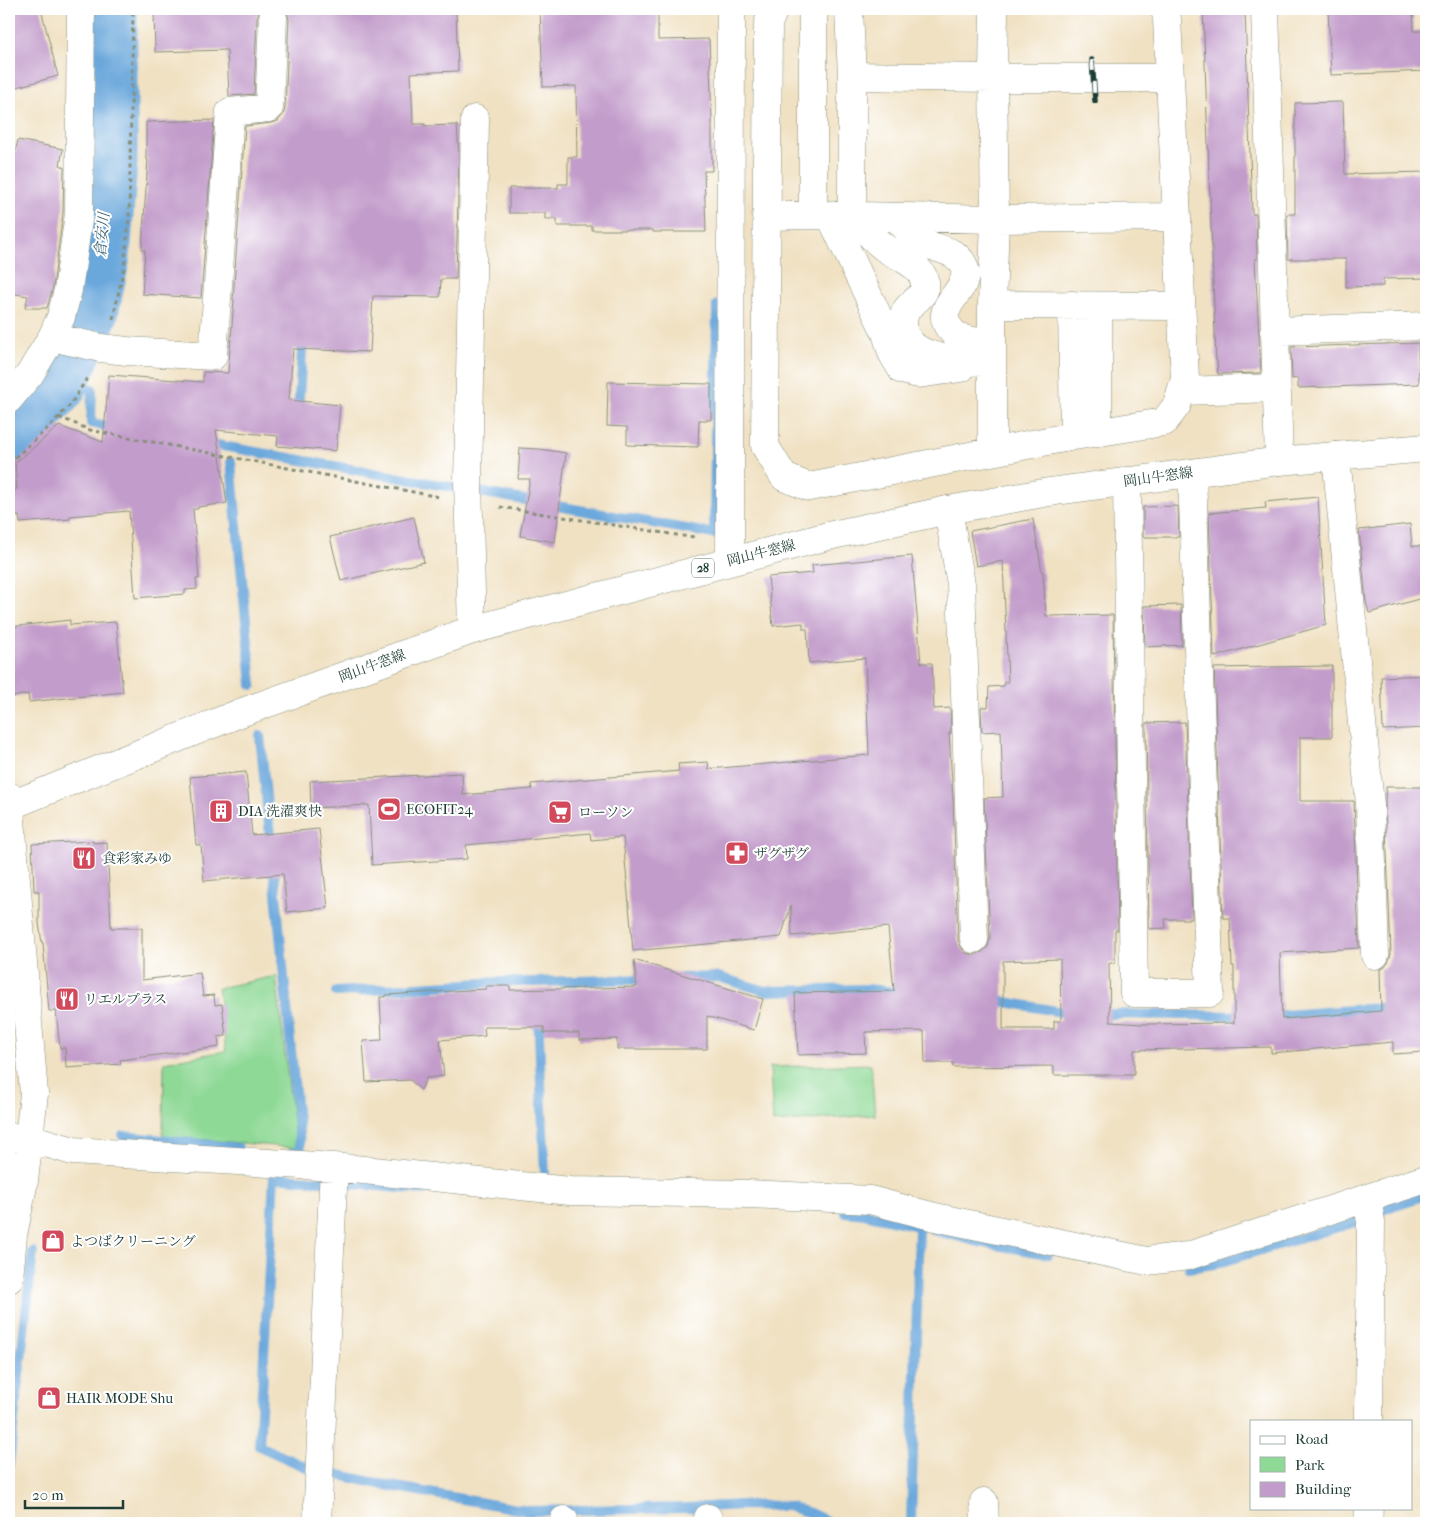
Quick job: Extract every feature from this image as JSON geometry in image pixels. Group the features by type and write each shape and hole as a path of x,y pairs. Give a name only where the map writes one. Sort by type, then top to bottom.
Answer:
{"street":[{"path":"9,399 56,338 68,290 79,214 81,9"},
{"path":"730,550 731,9"},
{"path":"774,9 768,24 765,446 784,477 809,487 992,451 1164,422 1177,405 1185,379 1168,18 1164,9"},
{"path":"813,9 832,215 886,333 892,353 902,370 918,374 992,352"},
{"path":"832,215 852,76 849,9"},
{"path":"992,451 992,305 995,219 994,9"},
{"path":"1265,9 1279,461"},
{"path":"56,338 127,351 213,356 230,112 269,108 273,18"},
{"path":"852,76 1170,78"},
{"path":"472,630 468,493 475,119"},
{"path":"766,216 832,215 995,219 1177,217"},
{"path":"832,215 917,268 925,281 922,294 906,310 903,319 905,336 910,344 938,357 992,352"},
{"path":"896,217 918,239 956,256 962,263 966,272 964,282 949,302 945,312 945,320 954,334 992,352"},
{"path":"992,305 1181,306"},
{"path":"1085,305 1086,434"},
{"path":"1274,331 1426,326"},
{"path":"1181,391 1276,388"},
{"name":"岡山牛窓線","path":"9,803 240,713 472,630 608,595 730,550 828,536 948,510 1049,492 1279,461 1426,448"},
{"path":"1336,456 1370,804 1375,955"},
{"path":"1128,481 1134,993 1210,993 1192,473"},
{"path":"948,510 961,584 974,939"},
{"path":"9,803 34,1094 19,1137 24,1181 13,1235 9,1279"},
{"path":"19,1137 73,1151 334,1177 570,1191 749,1194 870,1200 935,1217 1147,1261 1188,1256 1369,1209 1426,1179"},
{"path":"317,1523 334,1177"},
{"path":"1369,1209 1369,1420"},
{"path":"1368,1510 1368,1523"}],"path":[{"path":"59,417 90,430 468,493 682,536 730,550"}],"green space":[{"path":"276,976 296,1148 163,1136 164,1062 226,1051 218,988"},
{"path":"871,1064 875,1115 773,1123 770,1067"}],"building":[{"path":"9,9 41,9 58,76 9,89"},
{"path":"261,9 257,17 254,94 229,96 227,50 155,52 154,11"},
{"path":"286,9 456,9 458,71 411,73 413,124 425,124 425,126 457,125 459,153 456,279 441,279 440,297 373,296 370,352 293,349 289,400 340,405 336,451 277,446 278,436 216,430 227,503 193,509 199,579 196,579 197,589 185,590 185,594 135,598 129,511 20,523 19,516 9,516 9,490 17,489 15,463 59,426 103,442 109,375 203,382 203,372 228,373 245,126 278,121 283,115 285,109 289,19"},
{"path":"540,9 658,9 658,40 709,39 712,171 704,171 706,232 592,230 592,226 557,226 557,219 545,219 545,213 509,213 509,188 558,188 558,184 568,184 568,157 577,157 576,86 543,87"},
{"path":"1203,9 1245,9 1252,214 1256,214 1257,259 1255,259 1261,373 1218,374"},
{"path":"1328,9 1413,9 1414,31 1426,31 1426,71 1331,75"},
{"path":"1343,102 1345,174 1426,172 1426,278 1383,279 1383,286 1346,287 1346,259 1288,259 1287,214 1295,214 1295,103"},
{"path":"214,120 201,298 142,294 145,250 142,250 148,159 146,159 146,122"},
{"path":"18,140 63,149 60,165 64,167 63,213 53,287 47,308 25,308 28,296 9,293 9,181"},
{"path":"1418,343 1419,384 1298,388 1298,378 1292,379 1291,347"},
{"path":"608,382 711,384 711,420 699,420 698,447 627,445 627,427 607,426"},
{"path":"520,448 566,453 555,542 520,536 530,479 518,479"},
{"path":"1318,497 1326,625 1214,657 1209,513 1266,508 1265,502"},
{"path":"1178,506 1179,537 1143,537 1143,507"},
{"path":"414,517 424,562 341,581 330,537"},
{"path":"1033,519 1043,572 1046,616 1113,615 1118,930 1115,930 1115,963 1109,963 1110,1022 1143,1024 1234,1023 1234,966 1232,966 1230,918 1223,918 1214,668 1332,666 1332,737 1300,737 1300,801 1354,801 1359,948 1280,953 1282,1019 1381,1011 1380,969 1384,968 1388,963 1391,954 1386,787 1426,787 1426,1052 1393,1054 1393,1042 1271,1053 1271,1047 1134,1050 1134,1075 1054,1075 1054,1066 953,1067 953,1063 925,1063 924,1031 865,1032 866,1053 798,1055 795,993 894,991 888,927 792,936 791,905 781,937 633,951 623,837 591,840 590,833 466,845 467,859 372,865 369,805 311,808 310,781 462,773 463,795 532,789 531,784 679,771 678,764 708,762 709,769 869,755 865,658 809,663 807,629 803,629 803,623 773,626 768,577 813,573 812,565 912,556 921,663 932,663 934,709 950,708 951,733 949,733 958,940 966,953 974,955 982,952 988,947 990,938 984,798 1003,797 1001,731 982,732 981,707 988,707 989,687 1004,686 1004,682 1008,682 1003,561 976,566 970,531","holes":["1060,959 1061,1021 1054,1021 1054,1029 1003,1029 1003,961"]},
{"path":"1410,524 1412,546 1426,546 1426,597 1369,613 1366,602 1359,530"},
{"path":"1181,605 1182,645 1145,647 1144,606"},
{"path":"70,620 70,625 116,622 123,692 29,702 28,694 12,697 9,667 9,627"},
{"path":"1426,675 1426,728 1383,730 1381,677"},
{"path":"1185,722 1192,919 1165,919 1166,928 1149,929 1146,723"},
{"path":"246,772 252,835 319,829 328,908 287,912 283,874 204,881 201,845 196,845 190,777"},
{"path":"93,841 93,843 107,842 111,928 142,928 142,980 200,973 203,996 214,995 215,1005 222,1004 226,1036 218,1037 219,1047 120,1060 121,1064 66,1068 65,1048 60,1048 56,1011 49,1011 43,943 39,923 39,891 34,891 32,844"},
{"path":"634,960 763,999 754,1030 707,1016 707,1049 617,1049 617,1039 579,1040 579,1033 544,1033 544,1027 484,1027 485,1036 440,1040 444,1076 426,1078 421,1090 410,1080 366,1082 363,1041 382,1040 380,997 386,997 386,995 486,989 486,986 510,986 510,990 637,987"}],"waterway":[{"name":"倉安川","path":"9,435 57,386 89,312 101,256 108,162 108,9"},
{"path":"89,312 104,312 112,279 121,180 125,9"},
{"path":"206,443 714,534 717,305"},
{"path":"298,413 303,337"},
{"path":"92,389 91,423 118,428"},
{"path":"231,462 252,685"},
{"path":"260,736 271,845"},
{"path":"273,862 301,1154 292,1153"},
{"path":"682,978 718,977 766,991 866,989 898,992"},
{"path":"336,992 498,982 650,979"},
{"path":"989,999 1073,1014"},
{"path":"1270,1016 1393,1007"},
{"path":"538,1013 545,1176"},
{"path":"1098,1014 1246,1016"},
{"path":"123,1136 238,1148"},
{"path":"424,1190 274,1177 259,1446 308,1468 380,1484 528,1511 688,1508 741,1505 787,1506 810,1513 831,1523"},
{"path":"1189,1268 1214,1264 1348,1224 1392,1206 1426,1195"},
{"path":"845,1212 865,1214 914,1225"},
{"path":"911,1523 919,1227"},
{"path":"933,1230 979,1242 1048,1254"},
{"path":"9,1464 33,1252"}],"railway":[{"path":"1092,60 1095,101"}],"place":[{"name":"ECOFIT24","path":"389,809"},
{"name":"DIA 洗濯爽快","path":"221,811"},
{"name":"ローソン","path":"560,812"},
{"name":"ザグザグ","path":"737,853"},
{"name":"食彩家みゆ","path":"84,858"},
{"name":"リエルプラス","path":"67,999"},
{"name":"よつばクリーニング","path":"53,1241"},
{"name":"HAIR MODE Shu","path":"49,1398"}]}
